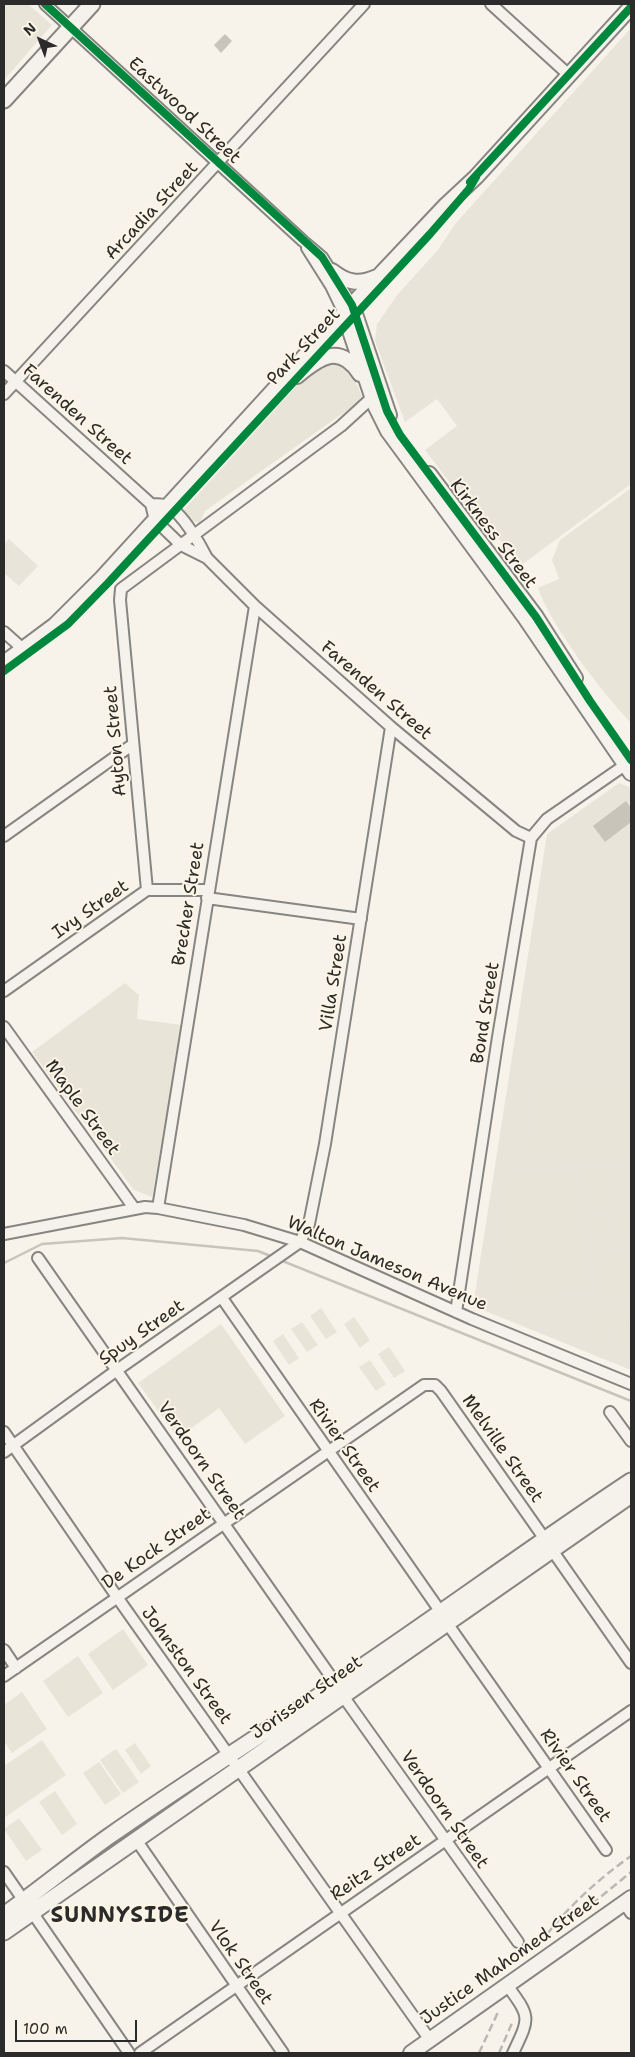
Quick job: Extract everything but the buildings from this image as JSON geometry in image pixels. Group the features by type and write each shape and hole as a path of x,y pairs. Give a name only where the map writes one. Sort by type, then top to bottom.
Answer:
{"main road":[{"path":"4,100 92,4"},
{"name":"Jorissen Street","path":"4,1915 28,1907 137,1841 234,1761 340,1690 548,1544 631,1481"},
{"name":"Jorissen Street","path":"548,1544 631,1494"},
{"name":"Jorissen Street","path":"4,1932 28,1907 108,1837 178,1788 234,1761 314,1716 340,1690"}],"street":[{"name":"Eastwood Street","path":"45,4 303,241 320,254 332,271 350,314"},
{"name":"Arcadia Street","path":"4,394 364,4"},
{"path":"491,4 570,76"},
{"name":"Park Street","path":"170,509 297,376 350,314 379,276 446,205 476,177 631,7"},
{"name":"Park Street","path":"4,671 68,624 170,509 350,314 430,234 469,189 476,177"},
{"name":"Eastwood Street","path":"303,241 350,314"},
{"path":"332,271 354,283 367,282 379,276"},
{"name":"Kirkness Street","path":"350,314 383,422 399,448 524,616 583,705 629,763"},
{"path":"181,545 342,426 374,392 354,365 341,356 322,358 297,376"},
{"name":"Farenden Street","path":"4,371 151,504"},
{"name":"Kirkness Street","path":"374,392 388,412 400,435 536,616 629,763"},
{"path":"151,504 170,509"},
{"path":"151,504 158,523"},
{"name":"Farenden Street","path":"170,509 195,536 207,558 255,606 390,727 516,830 531,838"},
{"name":"Park Street","path":"4,663 72,610 158,523"},
{"name":"Farenden Street","path":"158,523 181,545 207,558"},
{"name":"Ayton Street","path":"147,890 132,745 120,600 121,589 128,582 181,545"},
{"name":"Brecher Street","path":"158,1208 207,894 255,606"},
{"path":"4,632 23,649"},
{"path":"554,663 574,677 576,689 583,705"},
{"name":"Villa Street","path":"300,1242 309,1224 316,1196 390,727"},
{"path":"4,836 132,745"},
{"path":"531,838 547,819 629,763"},
{"name":"Bond Street","path":"456,1312 531,838"},
{"name":"Ivy Street","path":"4,991 147,890 207,894 361,919"},
{"name":"Maple Street","path":"4,1028 134,1208"},
{"name":"Walton Jameson Avenue","path":"4,1234 134,1208 158,1208 244,1224 300,1242 456,1312 631,1384"},
{"name":"Spuy Street","path":"4,1452 117,1370 286,1254 300,1242"},
{"name":"Verdoorn Street","path":"38,1258 518,1942"},
{"name":"Rivier Street","path":"222,1298 606,1850"},
{"name":"De Kock Street","path":"4,1676 411,1392 429,1384"},
{"name":"Melville Street","path":"429,1384 436,1386 442,1391 631,1663"},
{"path":"610,1412 631,1441"},
{"name":"Johnston Street","path":"4,1432 117,1597 430,2040"},
{"path":"4,1650 16,1668"},
{"name":"Reitz Street","path":"140,2053 631,1712"},
{"name":"Vlok Street","path":"137,1841 283,2053"},
{"path":"4,1872 130,2053"},
{"name":"Justice Mahomed Street","path":"411,2053 507,1985 629,1904"},
{"path":"507,1985 524,2009 526,2019 526,2026 513,2053"}],"shaded area":[{"path":"4,4 28,4 52,25 4,80"},
{"path":"631,28 631,484 520,566 496,535 489,534 425,450 457,426 437,399 405,422 375,341 377,324 398,294 437,251 456,223"},
{"path":"225,34 232,41 221,53 214,45"},
{"path":"337,361 351,371 363,399 205,511 200,523 191,521 183,511 307,374 318,367"},
{"path":"631,488 631,723 579,659 554,622 538,588 559,579 552,560 560,540"},
{"path":"9,539 38,566 19,586 4,573 4,545"},
{"path":"619,783 631,788 631,1370 473,1306 547,834"},
{"path":"626,801 631,808 631,822 605,842 593,826"},
{"path":"125,983 139,995 137,1019 182,1025 152,1197 134,1190 32,1052"},
{"path":"535,1086 631,1093 631,1161 530,1154"},
{"path":"604,1168 609,1204 591,1207 586,1170"},
{"path":"573,1171 589,1288 515,1299 499,1181"},
{"path":"626,1213 629,1241 616,1243 613,1215"},
{"path":"607,1215 610,1243 598,1244 595,1217"},
{"path":"631,1254 631,1294 603,1299 600,1282 605,1280 604,1277 599,1278 596,1260"},
{"path":"604,1304 607,1341 590,1342 586,1305"},
{"path":"321,1308 337,1332 326,1339 310,1316"},
{"path":"628,1313 631,1350 614,1352 611,1315"},
{"path":"354,1317 370,1340 360,1348 344,1324"},
{"path":"302,1322 318,1345 307,1352 291,1329"},
{"path":"221,1324 285,1416 245,1444 219,1408 178,1438 138,1383"},
{"path":"283,1334 299,1358 289,1365 273,1341"},
{"path":"389,1347 405,1371 394,1378 378,1354"},
{"path":"370,1360 386,1384 376,1391 359,1367"},
{"path":"123,1629 148,1665 113,1690 88,1654"},
{"path":"78,1656 103,1693 68,1717 43,1681"},
{"path":"22,1692 47,1729 12,1753 4,1741 4,1705"},
{"path":"42,1740 66,1775 4,1818 4,1766"},
{"path":"135,1743 151,1766 141,1774 125,1750"},
{"path":"116,1749 139,1782 123,1793 100,1760"},
{"path":"99,1762 121,1794 105,1805 83,1773"},
{"path":"55,1791 77,1824 62,1835 39,1802"},
{"path":"19,1818 42,1850 26,1861 4,1829"}],"waterway":[{"path":"4,1263 42,1244 122,1238 258,1251 273,1257"},
{"path":"280,1260 631,1401"}],"railway":[{"path":"548,1933 587,1892 631,1856"},
{"path":"592,1904 631,1872"},
{"path":"479,2053 499,2010"},
{"path":"499,2053 512,2023"}],"cycle path":[{"path":"45,4 322,257 352,305 387,411 400,435 536,617 590,701 631,760"},
{"path":"470,182 631,7"},
{"path":"4,671 68,624 108,583 430,234 469,189 476,177"}],"district":[{"name":"SUNNYSIDE","path":"120,1916"}]}
